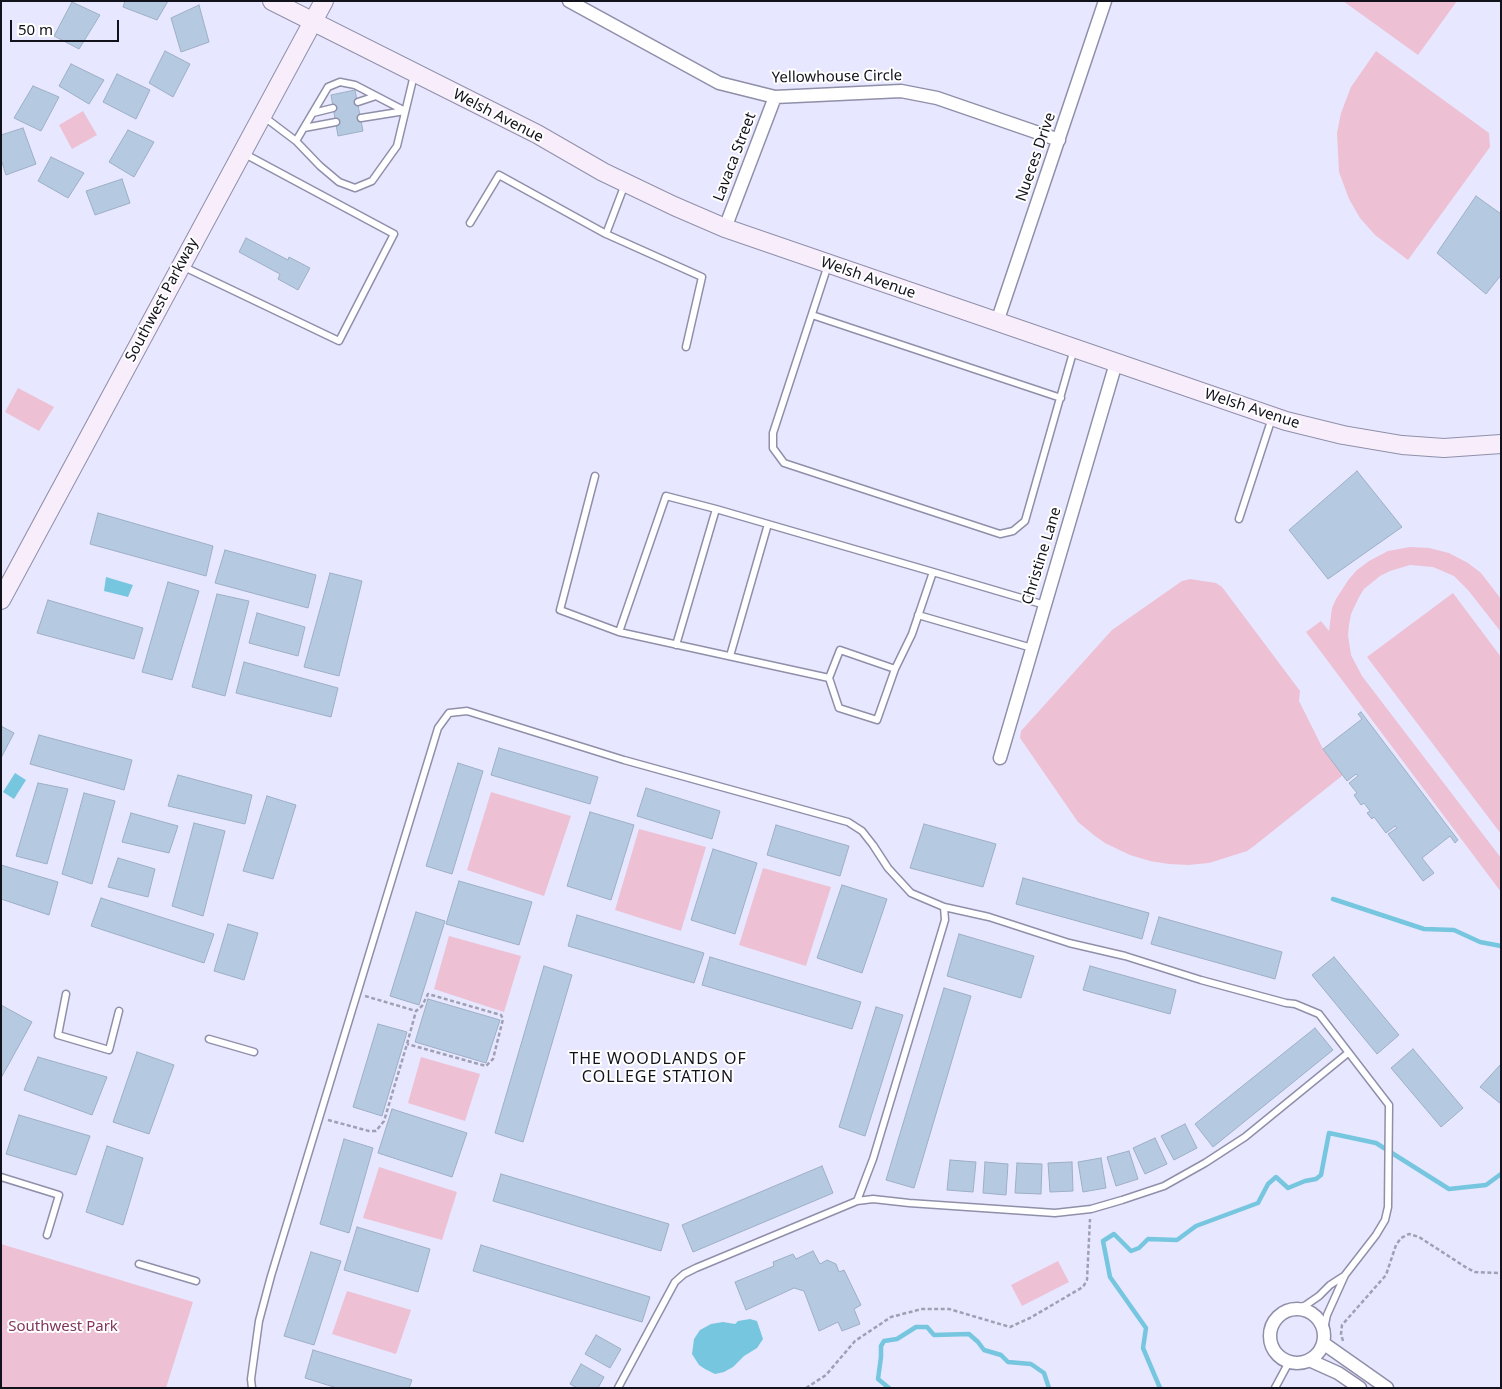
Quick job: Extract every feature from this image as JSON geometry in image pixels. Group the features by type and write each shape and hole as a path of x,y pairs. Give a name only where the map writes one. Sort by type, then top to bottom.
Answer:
{"main road":[{"name":"Welsh Avenue","path":"272,1 312,23 537,134 603,172 725,228 1272,416 1335,434 1402,445 1444,448 1501,444"},
{"name":"Southwest Parkway","path":"1,600 324,1"}],"street":[{"name":"Yellowhouse Circle","path":"569,1 719,83 775,97 901,91 937,98 1059,140"},
{"name":"Nueces Drive","path":"997,322 1105,1"},
{"name":"Lavaca Street","path":"725,228 775,97"},
{"name":"Christine Lane","path":"1000,758 1116,363"},
{"path":"1303,1310 1317,1318 1321,1325 1323,1338 1315,1356 1302,1363 1289,1362 1282,1358 1276,1353 1270,1338 1274,1322 1280,1316 1287,1312 1303,1310"},
{"path":"1323,1338 1387,1388"},
{"path":"1308,1360 1338,1373 1360,1388"}],"lane":[{"path":"262,116 296,141 320,166 339,182 355,188 372,180 397,146 414,74"},
{"path":"296,141 328,87 340,82 355,85 405,111"},
{"path":"358,102 376,96"},
{"path":"313,114 333,108"},
{"path":"361,118 405,111"},
{"path":"304,128 336,122"},
{"path":"181,266 339,341 394,234 242,152"},
{"path":"470,223 499,175 606,234 702,277 686,347"},
{"path":"606,234 625,182"},
{"path":"828,264 773,433 773,448 784,463 1000,534 1013,531 1025,520 1074,349"},
{"path":"812,315 1061,398"},
{"path":"1239,519 1272,416"},
{"path":"595,476 560,610 620,632 829,678"},
{"path":"620,632 666,496 1045,605"},
{"path":"676,645 716,509"},
{"path":"730,656 768,524"},
{"path":"895,669 840,650 829,678 839,708 877,720 895,669 912,634 933,572"},
{"path":"918,615 1032,648"},
{"path":"252,1388 250,1379 259,1321 438,728 449,713 467,711 624,760 848,822 862,831 888,868 911,893 944,907 989,917 1070,943 1124,956 1201,980 1301,1006 1319,1014 1389,1105 1388,1206 1384,1220 1376,1235 1345,1275 1326,1315 1323,1338"},
{"path":"857,1201 873,1159 945,920 944,907"},
{"path":"66,994 58,1035 109,1050 120,1011"},
{"path":"209,1039 254,1052"},
{"path":"618,1388 675,1282 684,1274 857,1201 873,1199 1055,1213 1091,1209 1164,1186 1205,1163 1245,1137 1348,1053"},
{"path":"1,1177 59,1196 47,1235"},
{"path":"139,1264 196,1280"},
{"path":"1295,1310 1319,1296 1330,1285 1345,1275"},
{"path":"1275,1388 1289,1362"}],"path":[{"path":"357,994 416,1011"},
{"path":"320,1117 368,1131 376,1131 384,1121 416,1011 422,1006 428,994 501,1015 503,1018 493,1059 486,1066 407,1044"},
{"path":"806,1388 826,1375 854,1341 891,1317 922,1309 949,1310 1010,1327 1030,1318 1083,1287 1087,1280 1091,1209"},
{"path":"1342,1346 1344,1344 1341,1334 1342,1326 1386,1275 1396,1246 1401,1238 1409,1234 1419,1237 1475,1272 1501,1273"}],"green space":[{"path":"1343,1 1457,1 1418,55"},
{"path":"1376,51 1489,133 1490,147 1408,260 1375,235 1360,218 1349,199 1339,172 1337,133 1341,113 1351,87"},
{"path":"83,111 97,135 72,149 59,125"},
{"path":"18,388 54,407 39,431 5,412"},
{"path":"1410,547 1429,548 1449,553 1468,563 1481,573 1501,599 1501,632 1468,590 1454,576 1433,567 1410,565 1380,576 1364,589 1351,614 1348,635 1351,655 1362,676 1501,858 1501,892 1306,632 1321,621 1329,631 1332,608 1336,599 1357,570 1388,551"},
{"path":"1190,579 1216,583 1222,587 1300,691 1299,701 1323,749 1343,775 1247,851 1209,863 1188,865 1150,861 1130,855 1095,836 1078,822 1020,738 1021,731 1112,630 1182,581"},
{"path":"1453,593 1501,657 1501,834 1367,657"},
{"path":"491,792 571,816 544,896 467,870"},
{"path":"639,829 706,847 681,931 615,910"},
{"path":"763,868 831,887 806,966 739,945"},
{"path":"449,936 521,956 504,1012 434,989"},
{"path":"421,1057 480,1074 465,1121 408,1103"},
{"path":"379,1167 457,1192 442,1240 363,1218"},
{"name":"Southwest Park","path":"1,1244 193,1302 166,1388 1,1388"},
{"path":"1058,1261 1069,1282 1022,1306 1011,1285"},
{"path":"347,1291 411,1310 396,1354 332,1334"}],"water":[{"path":"106,577 133,585 128,597 104,591"},
{"path":"15,773 26,780 14,799 3,792"},
{"path":"750,1319 757,1321 763,1339 757,1348 724,1372 715,1374 699,1365 692,1354 694,1339 700,1330 711,1324 723,1322 735,1324 738,1321"}],"building":[{"path":"125,1 168,1 157,20 123,7"},
{"path":"72,2 100,15 79,49 54,36"},
{"path":"199,5 209,42 181,52 171,18"},
{"path":"165,51 190,64 173,97 149,83"},
{"path":"71,64 104,80 89,104 59,86"},
{"path":"117,74 150,90 136,119 103,102"},
{"path":"33,86 59,97 41,131 14,118"},
{"path":"355,90 363,131 338,136 331,95"},
{"path":"23,128 36,164 6,175 1,159 1,135"},
{"path":"128,130 154,142 134,177 109,162"},
{"path":"51,157 84,173 68,198 38,181"},
{"path":"122,179 130,203 95,215 86,191"},
{"path":"1476,196 1501,214 1501,275 1486,294 1437,253"},
{"path":"246,238 288,260 289,257 310,268 298,290 278,279 280,274 239,252"},
{"path":"1357,471 1402,527 1328,579 1289,530"},
{"path":"98,513 213,546 206,576 90,544"},
{"path":"225,550 316,575 308,608 215,583"},
{"path":"330,573 362,581 339,676 304,667"},
{"path":"168,582 199,591 172,680 142,672"},
{"path":"217,594 249,601 225,696 192,687"},
{"path":"48,600 143,628 134,659 37,633"},
{"path":"257,613 305,627 298,656 249,643"},
{"path":"244,662 338,688 331,717 236,693"},
{"path":"1361,712 1458,840 1455,843 1450,836 1422,858 1434,873 1423,881 1388,834 1397,828 1395,826 1386,833 1374,817 1372,819 1367,813 1370,811 1364,803 1361,805 1354,795 1357,793 1349,783 1358,776 1356,774 1347,781 1323,749 1362,719 1358,714"},
{"path":"1,726 14,733 1,758"},
{"path":"39,735 132,760 124,790 30,764"},
{"path":"499,748 598,777 590,804 491,775"},
{"path":"458,763 483,771 452,874 426,866"},
{"path":"178,775 252,795 245,824 168,806"},
{"path":"38,783 68,789 47,864 16,856"},
{"path":"646,788 720,811 712,839 637,816"},
{"path":"84,793 115,801 92,884 62,874"},
{"path":"267,796 296,805 273,879 243,871"},
{"path":"590,812 634,825 611,900 567,886"},
{"path":"131,813 178,826 169,853 122,842"},
{"path":"194,823 225,831 203,916 172,906"},
{"path":"924,824 996,844 983,887 910,868"},
{"path":"776,825 849,846 840,876 767,855"},
{"path":"713,849 757,863 735,934 691,920"},
{"path":"118,858 155,869 148,897 108,887"},
{"path":"1,865 58,882 49,915 1,899"},
{"path":"1023,878 1149,913 1142,939 1016,904"},
{"path":"459,881 532,902 519,945 446,924"},
{"path":"842,885 887,899 862,973 817,958"},
{"path":"101,898 214,934 204,963 91,926"},
{"path":"416,912 445,921 419,1005 390,996"},
{"path":"577,915 704,953 694,983 568,946"},
{"path":"1159,917 1282,952 1275,979 1151,944"},
{"path":"228,924 258,933 244,980 214,971"},
{"path":"959,934 1034,956 1021,998 947,976"},
{"path":"710,957 861,1002 852,1029 702,985"},
{"path":"1334,957 1399,1035 1377,1054 1312,975"},
{"path":"544,966 572,975 523,1142 495,1133"},
{"path":"1090,966 1176,990 1170,1014 1083,990"},
{"path":"944,988 971,996 914,1188 886,1180"},
{"path":"428,999 500,1020 486,1063 415,1042"},
{"path":"1,1005 32,1022 1,1078"},
{"path":"876,1007 903,1015 865,1136 839,1127"},
{"path":"378,1024 407,1032 382,1116 353,1107"},
{"path":"1315,1028 1333,1050 1213,1147 1195,1124"},
{"path":"1413,1049 1463,1108 1441,1127 1391,1068"},
{"path":"137,1052 174,1065 149,1134 113,1122"},
{"path":"38,1057 107,1077 92,1115 24,1090"},
{"path":"1501,1064 1501,1104 1480,1087"},
{"path":"392,1109 467,1133 452,1177 378,1153"},
{"path":"19,1115 90,1136 76,1175 6,1154"},
{"path":"1185,1124 1197,1148 1174,1160 1161,1136"},
{"path":"1155,1138 1167,1164 1145,1174 1133,1148"},
{"path":"344,1139 373,1148 349,1233 320,1224"},
{"path":"107,1146 143,1158 123,1225 86,1212"},
{"path":"1129,1151 1138,1179 1116,1186 1107,1157"},
{"path":"1101,1158 1106,1188 1083,1192 1078,1162"},
{"path":"950,1160 976,1162 973,1192 947,1190"},
{"path":"985,1162 1008,1164 1006,1195 983,1193"},
{"path":"1072,1162 1073,1191 1050,1192 1048,1163"},
{"path":"1017,1163 1042,1164 1041,1194 1015,1193"},
{"path":"822,1166 833,1193 693,1252 682,1225"},
{"path":"501,1174 669,1224 661,1251 493,1201"},
{"path":"357,1227 430,1249 418,1292 344,1270"},
{"path":"481,1245 650,1297 642,1322 473,1271"},
{"path":"813,1251 820,1264 827,1260 836,1264 839,1272 844,1270 861,1305 854,1309 860,1324 842,1331 838,1322 819,1331 804,1291 794,1288 746,1310 735,1282 774,1266 773,1262 793,1254 796,1259"},
{"path":"311,1252 341,1261 314,1345 284,1336"},
{"path":"596,1335 621,1349 610,1368 585,1354"},
{"path":"313,1350 412,1380 409,1388 337,1388 305,1378"},
{"path":"581,1364 604,1377 598,1388 577,1388 570,1384"}],"waterway":[{"path":"1333,899 1424,929 1454,930 1480,942 1501,946"},
{"path":"1160,1388 1143,1348 1146,1328 1110,1277 1103,1241 1114,1234 1131,1251 1139,1248 1148,1239 1177,1240 1196,1226 1258,1203 1268,1184 1276,1177 1288,1188 1316,1179 1321,1175 1329,1133 1376,1143 1449,1189 1486,1185 1501,1174"},
{"path":"889,1388 878,1379 881,1346 884,1341 897,1339 916,1327 927,1327 934,1335 969,1334 984,1350 1001,1355 1008,1362 1031,1364 1044,1373 1049,1388"}],"district":[{"name":"THE WOODLANDS OF COLLEGE STATION","path":"658,1068"}]}
